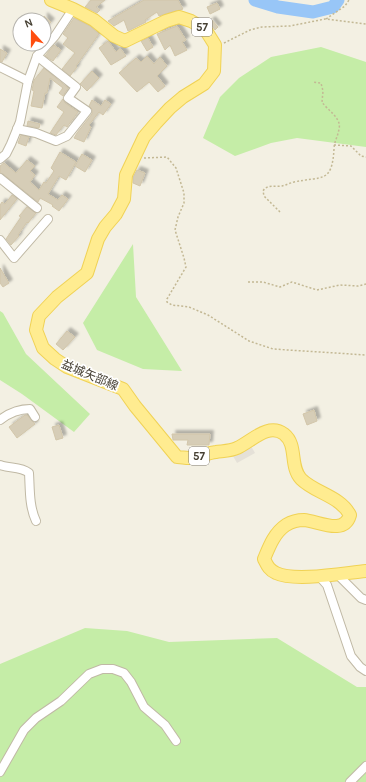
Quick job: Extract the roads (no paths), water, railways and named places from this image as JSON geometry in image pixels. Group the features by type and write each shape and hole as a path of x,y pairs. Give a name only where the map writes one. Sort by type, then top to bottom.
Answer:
{"main road":[{"name":"益城矢部線","path":"51,0 94,20 114,36 125,41 166,21 179,17 191,21 205,29 215,45 214,71 204,84 170,108 156,122 144,138 126,175 124,199 116,214 105,227 98,239 87,273 57,297 39,316 36,330 43,348 54,359 68,367 123,389 177,457 189,458 237,448 264,432 272,430 283,433 290,441 297,473 301,479 308,485 340,504 350,515 344,524 336,526 304,520 295,521 285,526 270,543 264,559 268,567 276,573 291,576 319,576 366,571"}],"street":[{"path":"0,159 6,154 20,122 28,82 37,56 55,36 73,9"},
{"path":"17,129 36,133 56,140 66,136 87,111 68,98 76,87 37,56"},
{"path":"0,67 28,82"},
{"path":"0,178 37,208"},
{"path":"0,240 14,258 48,219"},
{"path":"0,420 6,415 21,409 30,409 35,417"},
{"path":"0,464 8,468 22,468 29,472 30,502 32,515 36,521"},
{"path":"337,574 361,598 366,600"},
{"path":"319,576 327,585 351,656 360,667 366,671"},
{"path":"0,772 24,730 32,722 61,701 89,674 102,669 113,669 124,673 131,682 144,707 165,725 176,741"},
{"path":"350,782 366,766"}],"waterway":[{"path":"255,0 278,7 313,12 333,7 338,0"}]}
